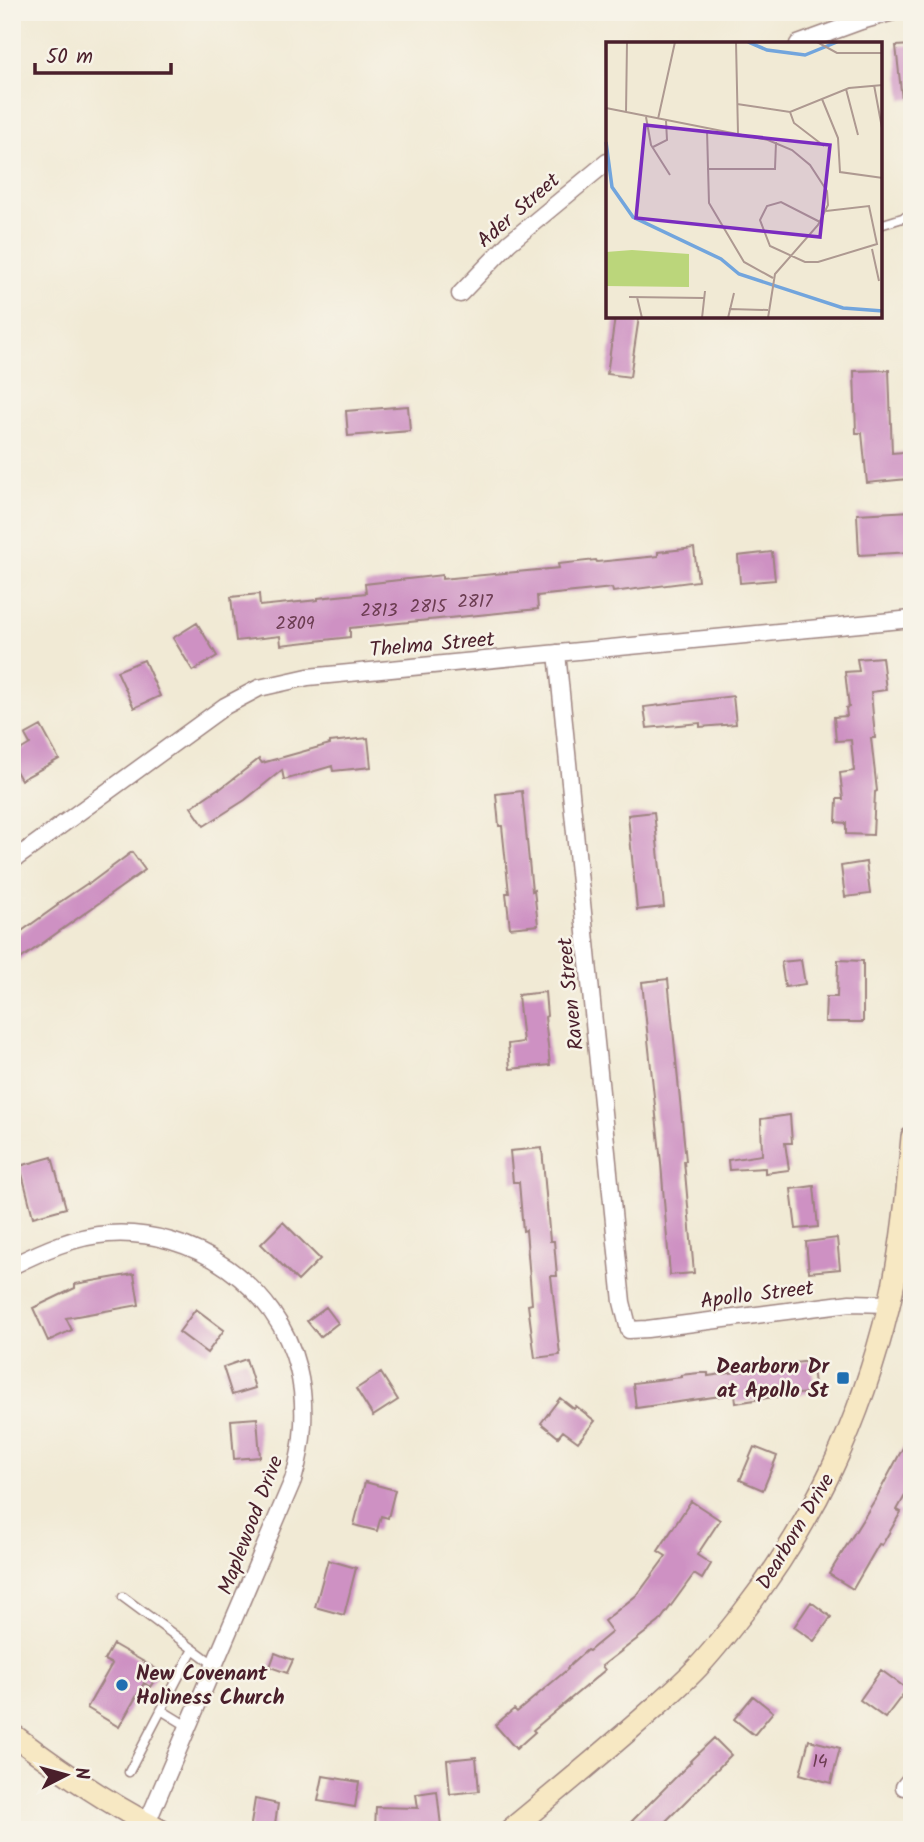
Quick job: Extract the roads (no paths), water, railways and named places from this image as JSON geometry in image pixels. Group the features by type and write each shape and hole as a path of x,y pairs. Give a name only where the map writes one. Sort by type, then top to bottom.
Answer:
{"street":[{"path":"803,42 893,12"},
{"name":"Ader Street","path":"460,294 509,243 606,163"},
{"name":"Thelma Street","path":"12,862 225,706 259,688 281,681 912,619"},
{"name":"Raven Street","path":"557,653 622,1302 629,1329"},
{"name":"Dearborn Drive","path":"510,1830 616,1742 715,1649 763,1586 809,1513 847,1438 889,1304 902,1231 912,1137"},
{"name":"Maplewood Drive","path":"12,1266 82,1237 109,1234 158,1238 194,1249 220,1262 267,1304 279,1321 299,1370 304,1416 299,1461 280,1515 189,1727 153,1827"},
{"name":"Apollo Street","path":"629,1329 648,1329 850,1303 889,1304"},
{"path":"12,1734 60,1770 153,1827"}],"lane":[{"path":"882,224 912,215"},
{"path":"123,1597 216,1665"},
{"path":"129,1772 193,1649"},
{"path":"161,1710 189,1727"}],"place":[{"name":"Dearborn Dr at Apollo St","path":"843,1378"},
{"name":"New Covenant Holiness Church","path":"122,1685"}]}
